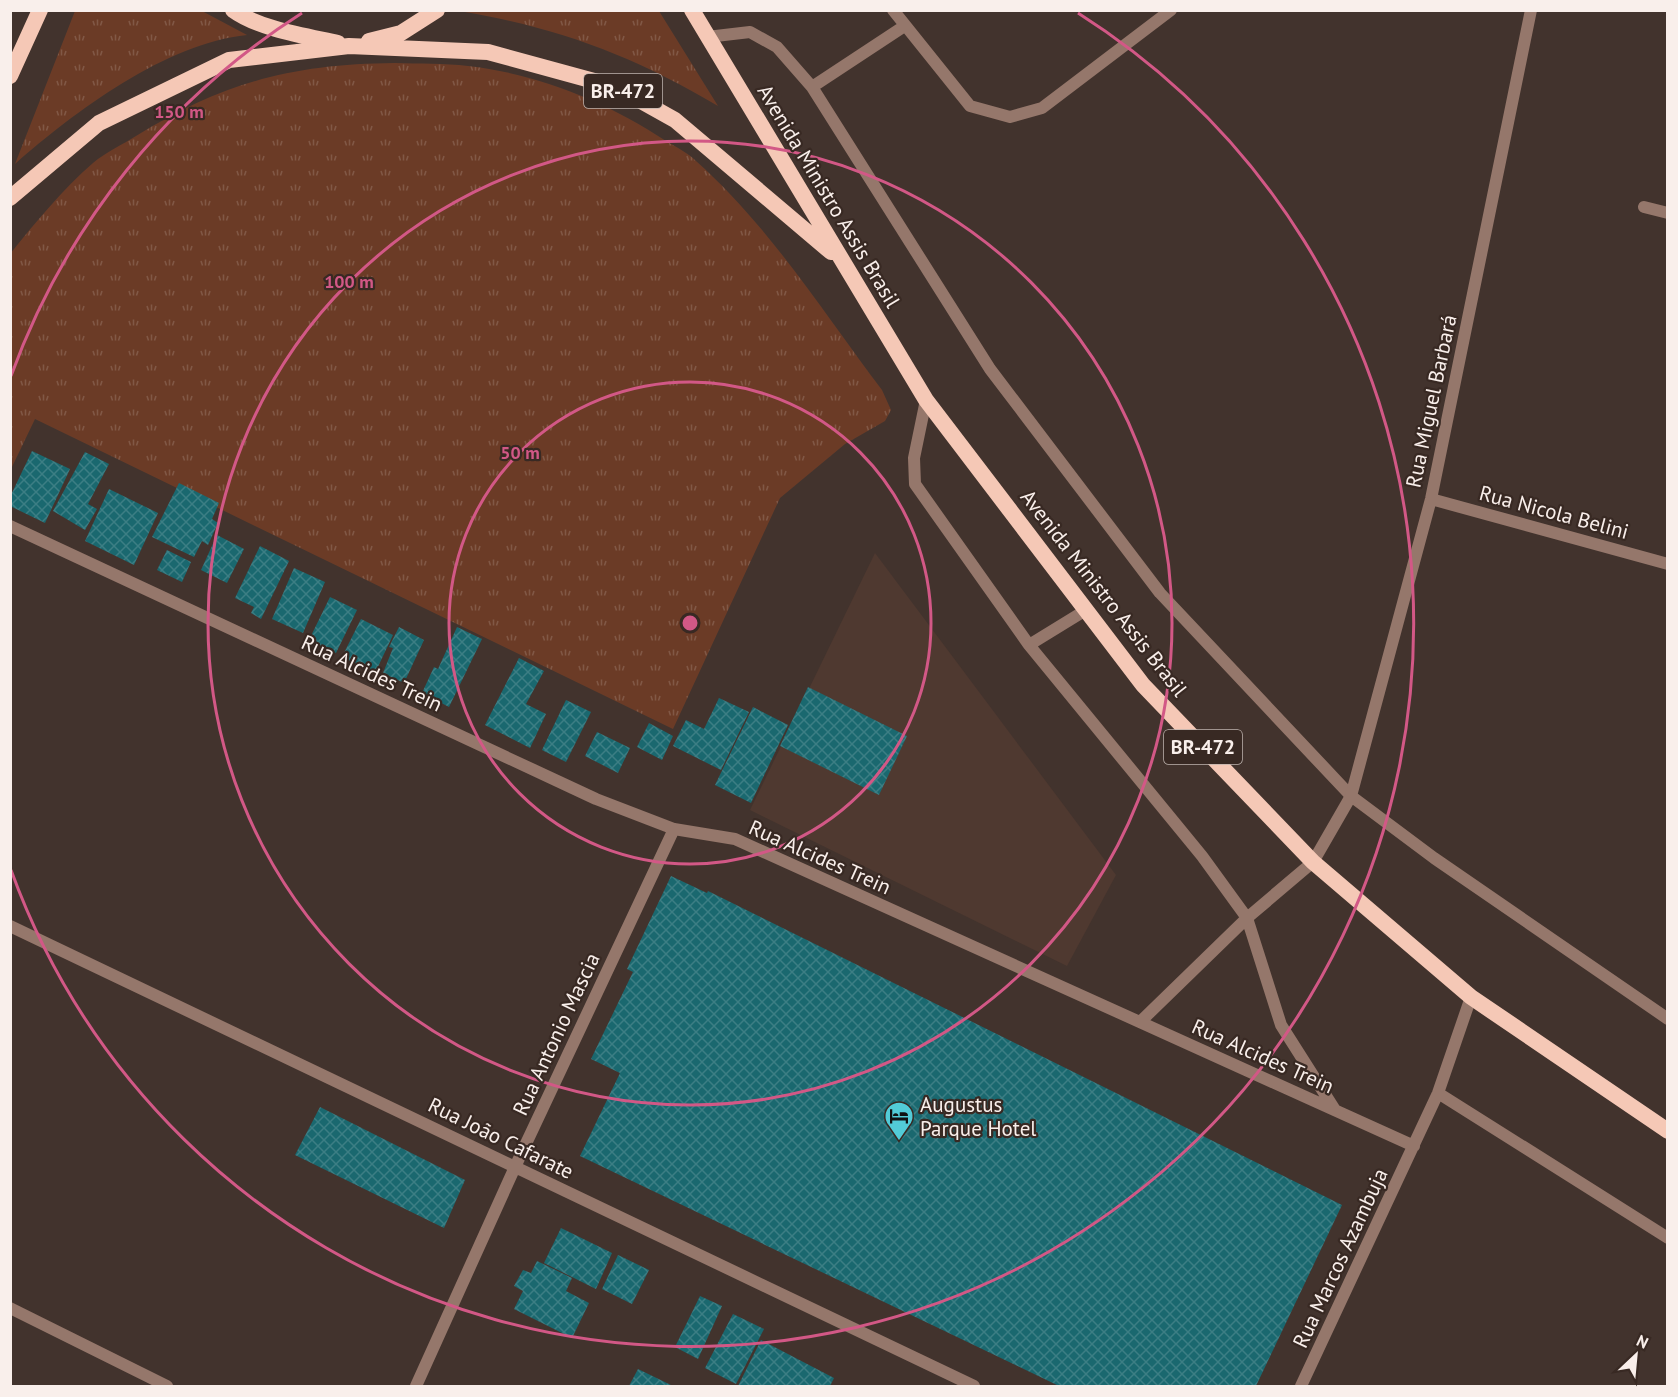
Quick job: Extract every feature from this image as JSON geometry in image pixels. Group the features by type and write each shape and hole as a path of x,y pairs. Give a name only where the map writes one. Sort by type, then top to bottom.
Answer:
{"highway":[{"path":"10,76 40,10"},
{"path":"233,10 241,16 291,32 349,46"},
{"path":"10,198 99,123 229,60 349,46 401,33 437,10"},
{"name":"Avenida Ministro Assis Brasil","path":"692,10 926,400 1143,686 1313,862 1472,997 1668,1131"},
{"name":"BR-472","path":"349,46 488,52 616,87 675,120 843,263"}],"street":[{"path":"893,10 903,27 970,106 1010,117 1042,108 1172,10"},
{"name":"Rua Miguel Barbará","path":"1140,1022 1247,918 1313,862 1351,796 1431,499 1531,10"},
{"path":"812,87 903,27"},
{"path":"707,37 750,33 777,47 812,87 990,369 1160,592 1351,796 1434,858 1668,1019"},
{"path":"1644,207 1668,213"},
{"path":"926,400 914,458 915,484 1029,645 1202,856 1247,918 1281,1025 1336,1111"},
{"name":"Rua Nicola Belini","path":"1431,499 1668,564"},
{"name":"Rua Alcides Trein","path":"10,526 596,799 674,829 735,839 1414,1146"},
{"path":"1029,645 1086,610"},
{"name":"Rua Antonio Mascia","path":"416,1386 515,1167 674,829"},
{"name":"Rua João Cafarate","path":"10,926 974,1386"},
{"name":"Rua Marcos Azambuja","path":"1301,1386 1438,1093 1472,997"},
{"path":"1438,1093 1668,1238"},
{"path":"10,1308 167,1386"}],"shaded area":[{"path":"875,553 1116,875 1067,966 750,810"}],"green space":[{"path":"75,11 202,11 247,35 216,41 185,51 123,83 65,123 15,164"},
{"path":"659,11 718,106 657,73 596,47 533,27 465,12"},
{"path":"358,64 468,66 546,83 620,114 686,153 723,187 772,242 882,390 891,410 885,421 845,444 780,498 673,729 35,419 11,469 10,254 60,195 93,163 109,152 168,117 230,89 291,72"}],"building":[{"path":"32,451 70,469 45,523 10,506 10,497"},
{"path":"85,452 109,464 88,504 97,509 85,530 53,511"},
{"path":"179,483 219,503 212,519 218,523 208,545 202,541 194,557 152,537"},
{"path":"109,489 158,513 134,565 85,541"},
{"path":"217,535 244,549 227,583 201,570"},
{"path":"260,546 289,561 261,619 251,613 254,607 235,598"},
{"path":"167,550 191,562 182,582 157,570"},
{"path":"294,568 325,582 303,633 272,619"},
{"path":"330,597 357,610 336,653 309,640"},
{"path":"361,619 393,635 375,673 342,657"},
{"path":"399,627 424,640 404,683 383,673 393,648 389,647"},
{"path":"457,627 482,639 449,707 422,693 434,667 438,669"},
{"path":"519,658 544,671 526,704 546,714 530,748 485,725"},
{"path":"808,687 907,736 879,795 780,746"},
{"path":"719,698 749,712 721,770 673,746 686,720 704,729"},
{"path":"566,700 591,712 566,762 542,750"},
{"path":"753,707 788,725 751,803 715,785"},
{"path":"649,723 673,736 662,760 637,747"},
{"path":"597,732 630,748 618,773 585,756"},
{"name":"Augustus Parque Hotel","path":"671,876 707,893 708,891 1342,1205 1256,1386 1059,1386 580,1156 620,1073 591,1059 633,972 627,969"},
{"path":"320,1107 465,1180 444,1228 295,1155"},
{"path":"561,1228 612,1253 596,1289 544,1263"},
{"path":"618,1255 649,1270 632,1304 602,1289"},
{"path":"537,1261 572,1278 566,1291 589,1303 572,1338 514,1309 523,1291 514,1286 523,1270 531,1273"},
{"path":"700,1296 722,1306 698,1359 675,1347"},
{"path":"733,1314 764,1329 736,1384 705,1368"},
{"path":"761,1340 834,1378 830,1386 738,1386"},
{"path":"638,1369 673,1386 629,1386"}],"place":[{"name":"Augustus Parque Hotel","path":"899,1142"}]}
